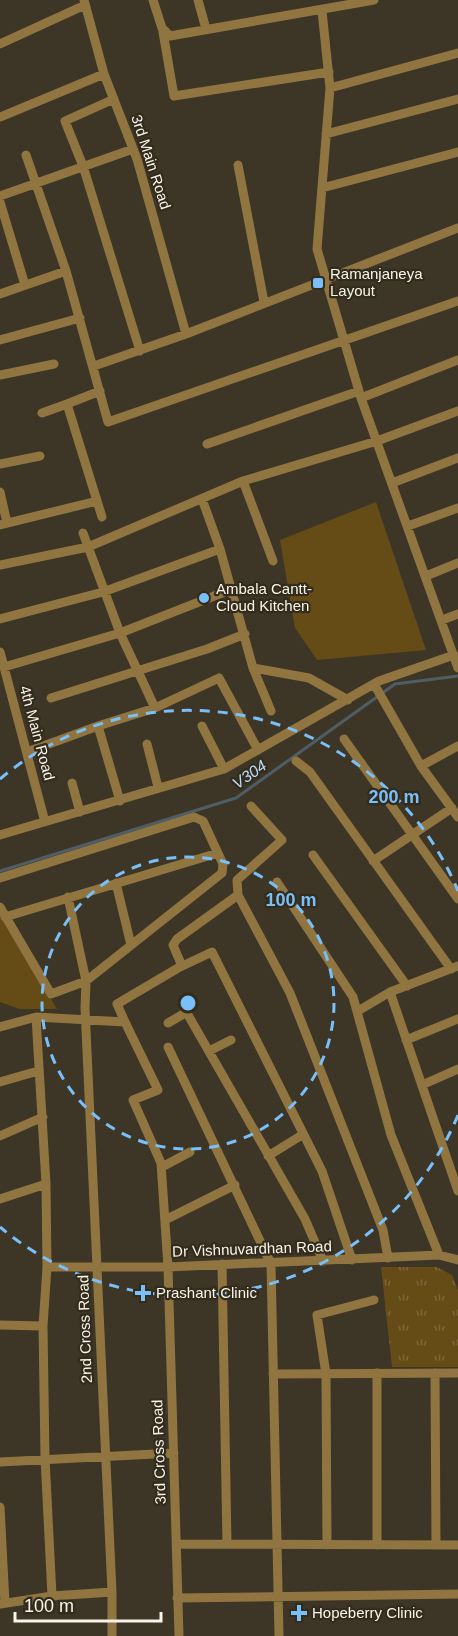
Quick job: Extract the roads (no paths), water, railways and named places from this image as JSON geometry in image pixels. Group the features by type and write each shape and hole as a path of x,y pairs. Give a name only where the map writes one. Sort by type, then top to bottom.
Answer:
{"street":[{"path":"153,0 164,32 174,96 329,72"},
{"path":"198,0 206,29"},
{"path":"164,32 170,36 374,0"},
{"path":"0,44 84,2"},
{"name":"3rd Main Road","path":"84,2 104,74 133,149 186,334"},
{"path":"322,10 330,88 317,249 360,395 458,667"},
{"path":"330,88 458,53"},
{"path":"0,117 104,74"},
{"path":"114,99 65,121 83,166 140,351"},
{"path":"326,134 458,99"},
{"path":"0,196 133,149"},
{"path":"322,188 458,152"},
{"path":"26,155 66,271 108,422 313,350 345,342 458,301"},
{"path":"238,165 264,302"},
{"path":"0,202 26,285"},
{"path":"94,366 186,334 458,228"},
{"path":"0,294 66,271"},
{"path":"0,340 80,318"},
{"path":"207,444 360,395 458,360"},
{"path":"0,375 54,364"},
{"path":"42,413 100,392"},
{"path":"67,404 102,517"},
{"path":"0,565 88,548 243,481 376,441 458,411"},
{"path":"0,464 40,456"},
{"path":"392,483 458,458"},
{"path":"243,481 273,561"},
{"path":"0,492 3,524 98,501"},
{"path":"202,499 220,549 253,668 271,711"},
{"path":"408,526 458,508"},
{"path":"83,533 103,592 155,708"},
{"path":"0,619 103,592 220,549"},
{"path":"426,576 458,562"},
{"path":"4,667 120,633 232,590"},
{"path":"442,620 458,614"},
{"path":"51,698 207,649 245,634"},
{"name":"4th Main Road","path":"0,652 45,822"},
{"path":"0,835 120,801 158,787 224,768 374,684 454,655"},
{"path":"253,668 309,678 348,700"},
{"path":"27,752 155,708 219,678 258,750"},
{"path":"373,861 412,835 455,813 421,766 374,684"},
{"path":"98,726 120,801"},
{"path":"202,726 224,768"},
{"path":"344,739 458,899"},
{"path":"147,744 158,787"},
{"path":"421,766 458,746"},
{"path":"296,761 310,772 373,861 454,967 390,992 358,1011"},
{"path":"72,783 80,812"},
{"path":"251,806 282,840 237,880 238,895 290,993 383,1230 388,1258"},
{"path":"0,878 194,817 203,821 223,864 222,873 86,981 51,994 0,907"},
{"path":"5,917 218,853"},
{"path":"313,855 407,986"},
{"path":"277,882 354,997 391,1135 439,1256"},
{"path":"116,883 131,945"},
{"path":"182,966 173,945 177,939 238,895"},
{"name":"2nd Cross Road","path":"68,897 86,981 112,1636"},
{"path":"0,1027 36,1017 125,1022 117,1004 182,966 212,952 322,1171 352,1260"},
{"path":"390,992 458,1191"},
{"path":"168,1023 186,1010 305,1219 323,1261"},
{"path":"36,1017 46,1184 47,1267 43,1326 45,1458 52,1596"},
{"path":"406,1040 458,1019"},
{"name":"3rd Cross Road","path":"125,1022 158,1090 134,1100 162,1167 168,1267 178,1636"},
{"path":"209,1051 231,1040"},
{"path":"168,1047 271,1263 279,1636"},
{"path":"422,1085 458,1070"},
{"path":"0,1082 38,1071"},
{"path":"0,1136 43,1117"},
{"path":"268,1156 302,1135"},
{"path":"162,1167 190,1152"},
{"path":"0,1198 46,1184"},
{"path":"165,1220 235,1185"},
{"name":"Dr Vishnuvardhan Road","path":"47,1267 168,1267 439,1256 458,1260"},
{"path":"222,1264 226,1544"},
{"path":"327,1545 327,1374 317,1315 374,1300"},
{"path":"0,1326 43,1326"},
{"path":"377,1373 377,1545"},
{"path":"435,1373 435,1545"},
{"path":"273,1374 458,1373"},
{"path":"0,1461 174,1453"},
{"path":"0,1507 2,1604 52,1596 112,1593"},
{"path":"176,1544 458,1545"},
{"path":"177,1598 458,1594"}],"waterway":[{"name":"V304","path":"0,871 236,798 395,684 458,676"}],"place":[{"name":"Ramanjaneya Layout","path":"318,283"},
{"name":"Ambala Cantt- Cloud Kitchen","path":"204,598"},
{"name":"Prashant Clinic","path":"143,1293"},
{"name":"Hopeberry Clinic","path":"299,1613"}]}
